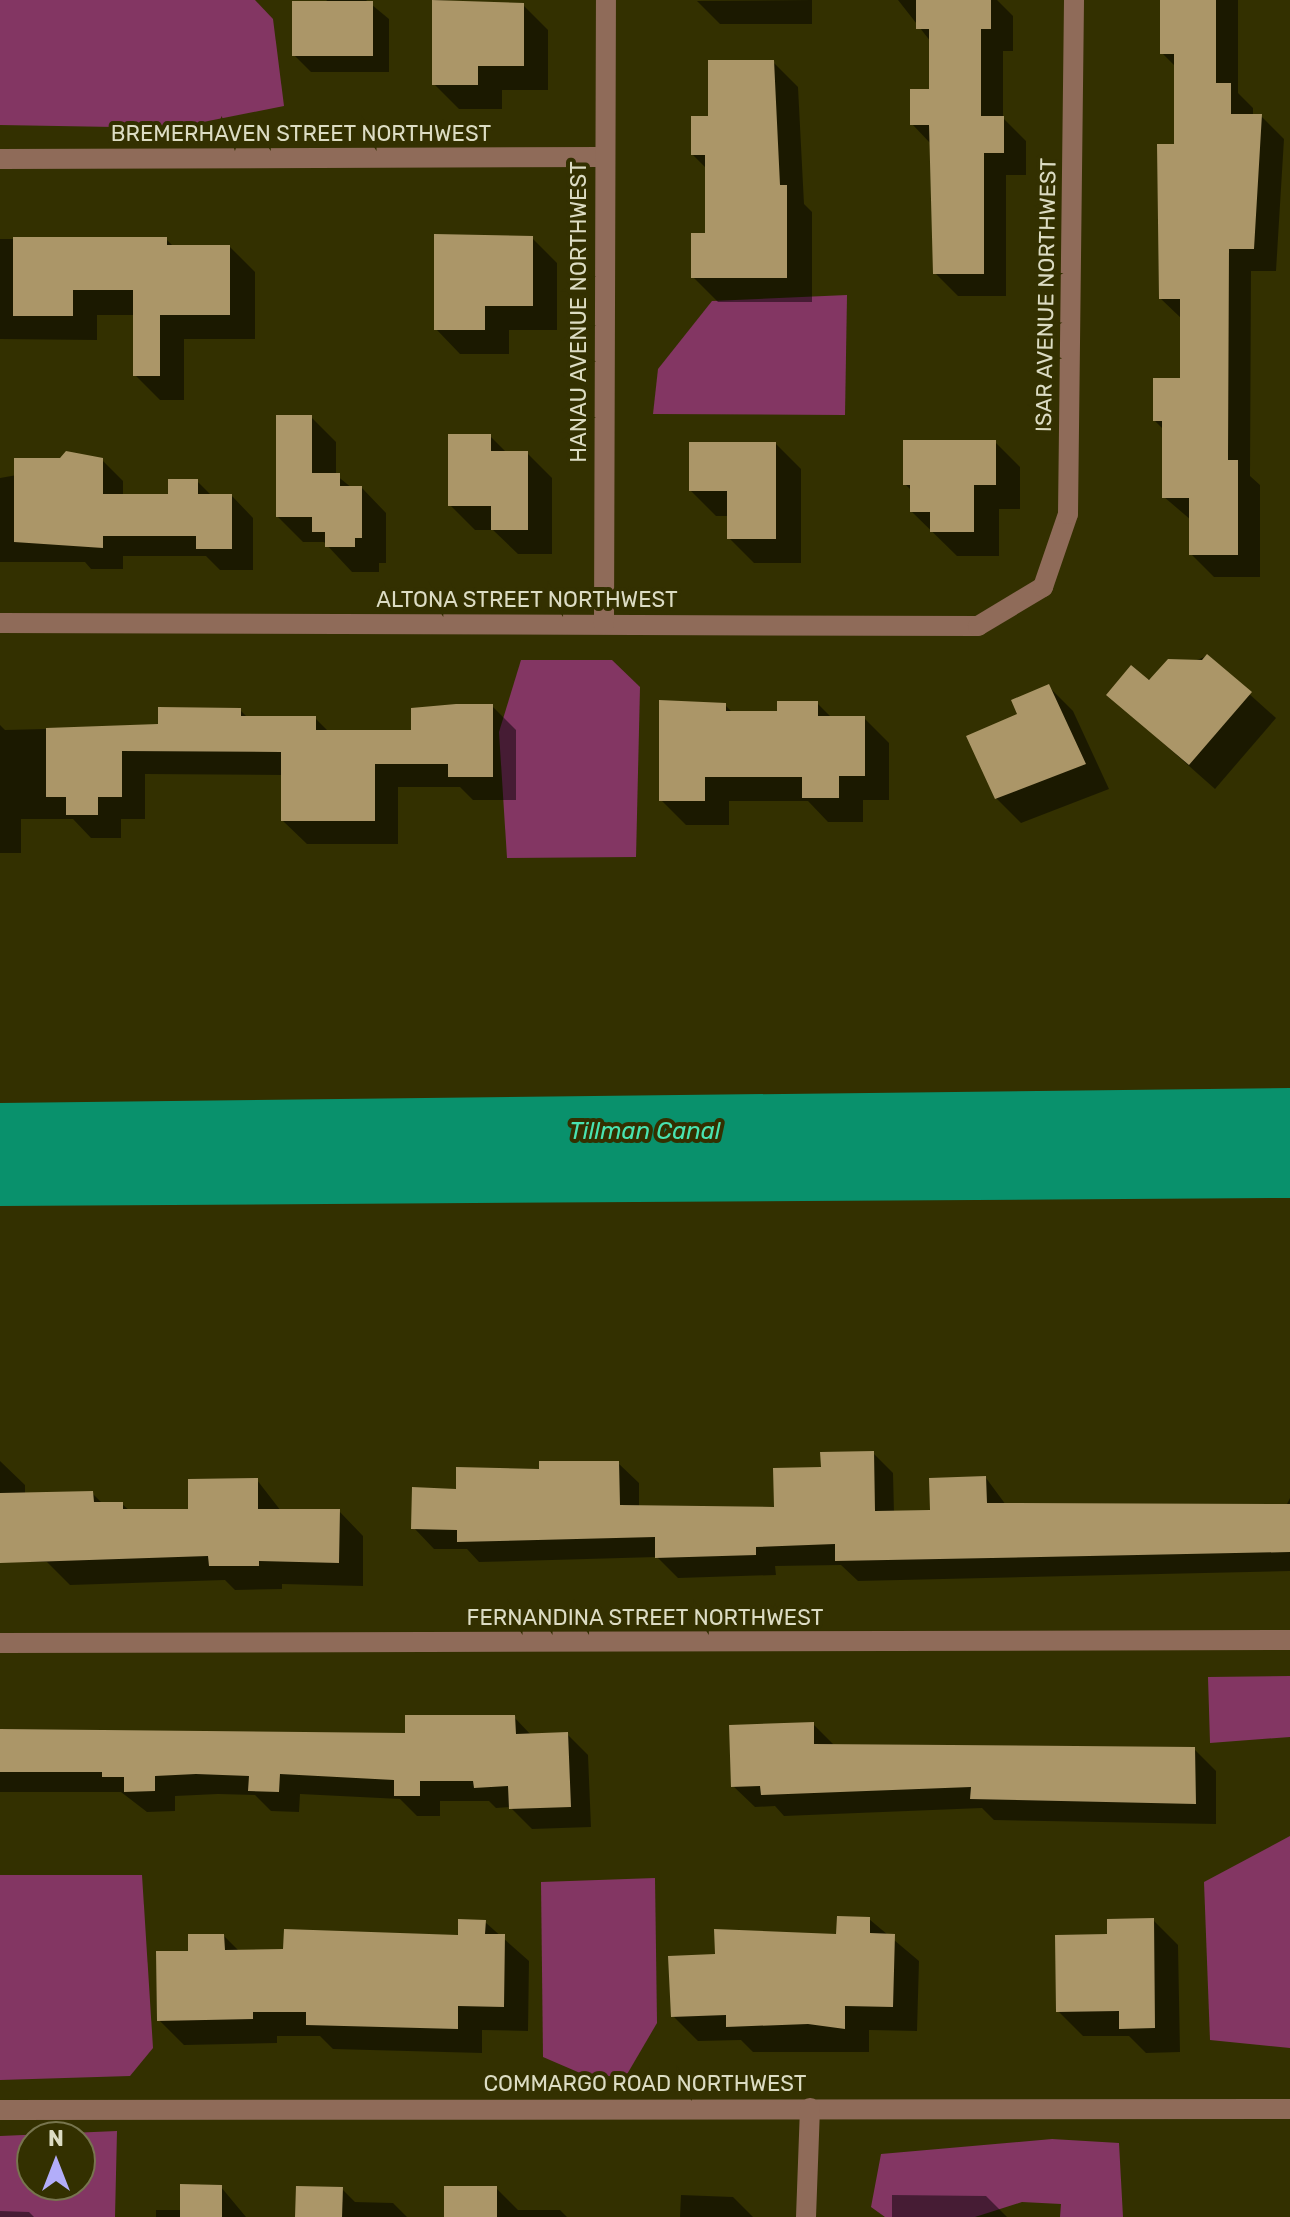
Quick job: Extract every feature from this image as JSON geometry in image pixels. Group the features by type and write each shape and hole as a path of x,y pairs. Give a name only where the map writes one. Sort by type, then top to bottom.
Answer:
{"street":[{"name":"HANAU AVENUE NORTHWEST","path":"604,624 602,157 606,0"},
{"name":"ISAR AVENUE NORTHWEST","path":"1043,587 1068,514 1074,0"},
{"name":"BREMERHAVEN STREET NORTHWEST","path":"0,159 602,157"},
{"name":"ALTONA STREET NORTHWEST","path":"0,623 978,626 1043,587"},
{"name":"FERNANDINA STREET NORTHWEST","path":"0,1643 1290,1640"},
{"path":"806,2217 810,2108"},
{"name":"COMMARGO ROAD NORTHWEST","path":"0,2110 1290,2109"}],"shaded area":[{"path":"0,0 255,0 273,19 284,106 173,128 0,125"},
{"path":"847,295 845,415 653,414 658,369 712,301"},
{"path":"521,660 612,660 640,687 636,857 507,858 499,732"},
{"path":"1290,1676 1290,1737 1210,1743 1208,1677"},
{"path":"1290,1836 1290,2048 1210,2040 1204,1882"},
{"path":"0,1875 142,1875 153,2048 130,2076 0,2080"},
{"path":"655,1878 657,2023 626,2076 587,2076 543,2057 541,1882"},
{"path":"117,2131 115,2217 0,2217 0,2136 16,2135 16,2201 96,2201 96,2132"},
{"path":"1052,2139 1119,2143 1123,2217 1060,2217 1061,2204 1022,2202 975,2217 885,2217 871,2207 881,2154"}],"water":[{"name":"Tillman Canal","path":"1290,1088 1290,1198 0,1206 0,1103"}],"building":[{"path":"432,0 524,3 524,66 478,66 478,85 432,85"},
{"path":"916,0 991,0 991,29 981,29 981,116 1004,116 1004,153 984,153 984,274 933,274 929,125 910,125 910,89 929,89 929,29 916,29"},
{"path":"1160,0 1216,0 1216,83 1231,83 1231,114 1262,114 1254,249 1229,249 1228,460 1238,460 1238,555 1189,555 1189,498 1162,498 1162,421 1153,421 1153,378 1180,378 1180,299 1159,299 1157,144 1174,144 1174,54 1160,54"},
{"path":"292,1 373,1 373,56 292,56"},
{"path":"708,60 774,60 780,185 787,185 787,278 691,278 691,233 705,233 705,155 691,155 691,116 708,116"},
{"path":"434,234 533,236 533,306 485,306 485,330 434,330"},
{"path":"13,237 167,237 167,245 230,245 230,315 160,315 160,376 133,376 133,290 73,290 73,316 13,316"},
{"path":"276,415 312,415 312,473 340,473 340,486 362,486 362,538 355,538 355,547 325,547 325,532 312,532 312,517 276,517"},
{"path":"448,434 491,434 491,451 528,451 528,530 491,530 491,506 448,506"},
{"path":"903,440 996,440 996,485 974,485 974,532 930,532 930,512 910,512 910,485 903,485"},
{"path":"689,442 776,442 776,539 727,539 727,491 689,491"},
{"path":"66,451 103,458 103,494 168,494 168,479 198,479 198,494 232,494 232,549 196,549 196,536 103,536 103,548 14,542 14,458 60,458"},
{"path":"1207,654 1252,692 1189,765 1106,695 1131,665 1149,680 1168,659 1202,660"},
{"path":"1049,684 1086,764 995,799 966,736 1017,714 1011,700"},
{"path":"659,700 726,703 726,711 777,711 777,701 818,701 818,716 865,716 865,776 839,776 839,798 802,798 802,777 705,777 705,801 659,801"},
{"path":"493,704 493,777 448,777 448,764 375,764 375,821 281,821 281,752 122,751 122,797 98,797 98,815 66,815 66,797 46,797 46,728 158,724 158,707 241,708 241,716 316,716 316,730 411,730 411,708"},
{"path":"874,1451 875,1511 930,1510 929,1478 986,1476 987,1503 1290,1504 1290,1552 835,1561 835,1544 756,1547 756,1555 655,1558 655,1537 457,1542 457,1530 411,1529 412,1487 456,1489 456,1467 539,1469 539,1461 619,1461 620,1505 774,1507 773,1468 821,1467 820,1452"},
{"path":"258,1478 258,1509 340,1509 339,1563 259,1561 259,1566 209,1566 208,1556 0,1563 0,1493 93,1491 94,1502 123,1502 123,1509 188,1509 188,1479"},
{"path":"405,1715 515,1715 516,1734 568,1732 571,1807 509,1809 508,1786 474,1788 473,1781 420,1781 420,1796 394,1796 394,1780 280,1774 279,1792 248,1791 249,1776 196,1774 155,1776 155,1791 124,1792 124,1777 102,1777 102,1772 0,1772 0,1729 405,1733"},
{"path":"814,1722 814,1744 1195,1747 1196,1804 970,1799 971,1787 761,1795 760,1786 731,1787 729,1725"},
{"path":"837,1916 870,1917 870,1933 895,1934 893,2007 845,2006 845,2029 808,2024 726,2027 726,2015 671,2017 668,1956 715,1954 714,1929 836,1934"},
{"path":"1154,1918 1155,2028 1119,2029 1119,2011 1056,2012 1055,1935 1107,1934 1107,1919"},
{"path":"458,1919 486,1920 485,1934 505,1934 504,2007 458,2006 458,2029 306,2025 306,2012 253,2012 253,2019 157,2021 156,1951 188,1951 188,1934 224,1934 225,1950 283,1949 284,1929 458,1935"},
{"path":"180,2184 222,2185 222,2217 180,2217"},
{"path":"296,2186 343,2187 342,2217 295,2217"},
{"path":"444,2186 497,2186 497,2217 444,2217"}]}
